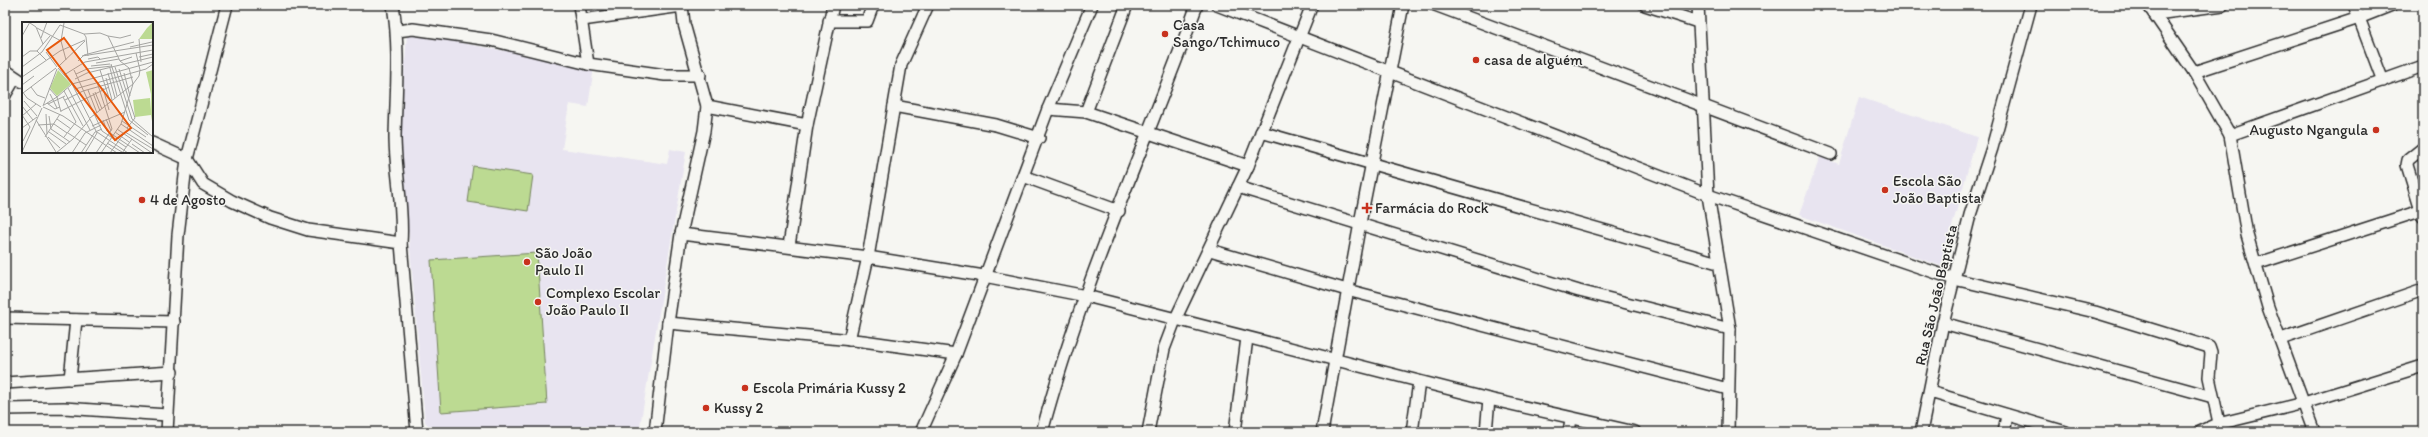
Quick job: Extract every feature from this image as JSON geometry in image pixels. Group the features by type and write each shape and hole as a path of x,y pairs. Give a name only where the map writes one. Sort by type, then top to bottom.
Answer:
{"street":[{"path":"168,432 167,415 172,372 178,235 187,159 227,5"},
{"path":"393,5 397,31 395,137 403,225 401,243 417,432"},
{"path":"579,5 588,64"},
{"path":"789,246 807,126 833,5"},
{"path":"829,21 867,21 872,5"},
{"path":"849,340 868,257 901,65 928,5"},
{"path":"921,432 956,354 984,276 1039,138 1048,109 1092,5"},
{"path":"1086,112 1127,5"},
{"path":"1042,432 1053,390 1086,296 1197,5"},
{"path":"1216,5 1708,195 1954,279 2095,312 2209,347 2211,353 2209,377 2220,428"},
{"path":"1148,432 1164,349 1175,320 1210,250 1248,166 1312,5"},
{"path":"1322,432 1347,290 1403,5"},
{"path":"1435,5 1702,107 1831,154"},
{"path":"1645,5 1698,22"},
{"path":"1698,5 1702,107 1708,195 1730,329 1728,432"},
{"name":"Rua São João Baptista","path":"1921,432 1943,323 1970,215 1992,148 2031,5"},
{"path":"2148,5 2156,14 2194,72 2230,135 2247,235 2268,307 2281,338 2314,432"},
{"path":"2156,14 2223,5"},
{"path":"2354,5 2383,81"},
{"path":"2194,72 2359,18 2392,5"},
{"path":"582,20 630,9 682,6 684,24 700,75 707,106 704,131 681,234 668,322 655,432"},
{"path":"397,31 413,29 491,40 588,64 665,75 700,75"},
{"path":"2230,135 2423,66"},
{"path":"5,70 19,80 5,95"},
{"path":"707,106 807,126"},
{"path":"894,106 996,125 1039,138"},
{"path":"1048,109 1086,112 1150,131 1248,166"},
{"path":"1261,132 1718,263"},
{"path":"153,143 187,159 203,184 232,201 270,218 308,230 401,243"},
{"path":"2256,264 2422,213 2407,165 2408,160 2423,148"},
{"path":"1023,176 1119,211"},
{"path":"1238,187 1579,291 1730,329"},
{"path":"681,234 789,246 868,257 984,276 1086,296 1419,382 1570,419 1635,432"},
{"path":"1210,250 1347,290 1728,389"},
{"path":"2281,338 2423,290"},
{"path":"5,318 174,322"},
{"path":"70,379 76,320"},
{"path":"668,322 849,340 956,354"},
{"path":"1943,323 2213,397"},
{"path":"1235,432 1247,338"},
{"path":"2200,432 2220,428 2423,366"},
{"path":"5,383 172,372"},
{"path":"1412,432 1419,382"},
{"path":"1930,392 2066,432"},
{"path":"1486,432 1489,399"},
{"path":"5,409 64,408 167,415"},
{"path":"2004,432 2007,415"},
{"path":"1569,432 1570,419"}],"shaded area":[{"name":"Complexo Escolar João Paulo II","path":"407,33 594,67 588,107 569,104 562,149 667,164 670,149 686,152 639,432 435,432 425,422 400,134"},
{"name":"Escola São João Baptista","path":"1859,97 1977,137 1941,266 1799,215 1820,157 1839,164"}],"green space":[{"path":"473,166 533,175 528,211 468,202"},
{"path":"537,253 547,404 441,412 431,260"}],"place":[{"name":"Casa Sango/Tchimuco","path":"1165,34"},
{"name":"casa de alguém","path":"1476,60"},
{"name":"Augusto Ngangula","path":"2376,130"},
{"name":"Escola São João Baptista","path":"1885,190"},
{"name":"4 de Agosto","path":"142,200"},
{"name":"Farmácia do Rock","path":"1367,208"},
{"name":"São João Paulo II","path":"527,262"},
{"name":"Complexo Escolar João Paulo II","path":"538,302"},
{"name":"Escola Primária Kussy 2","path":"745,388"},
{"name":"Kussy 2","path":"706,408"}]}
